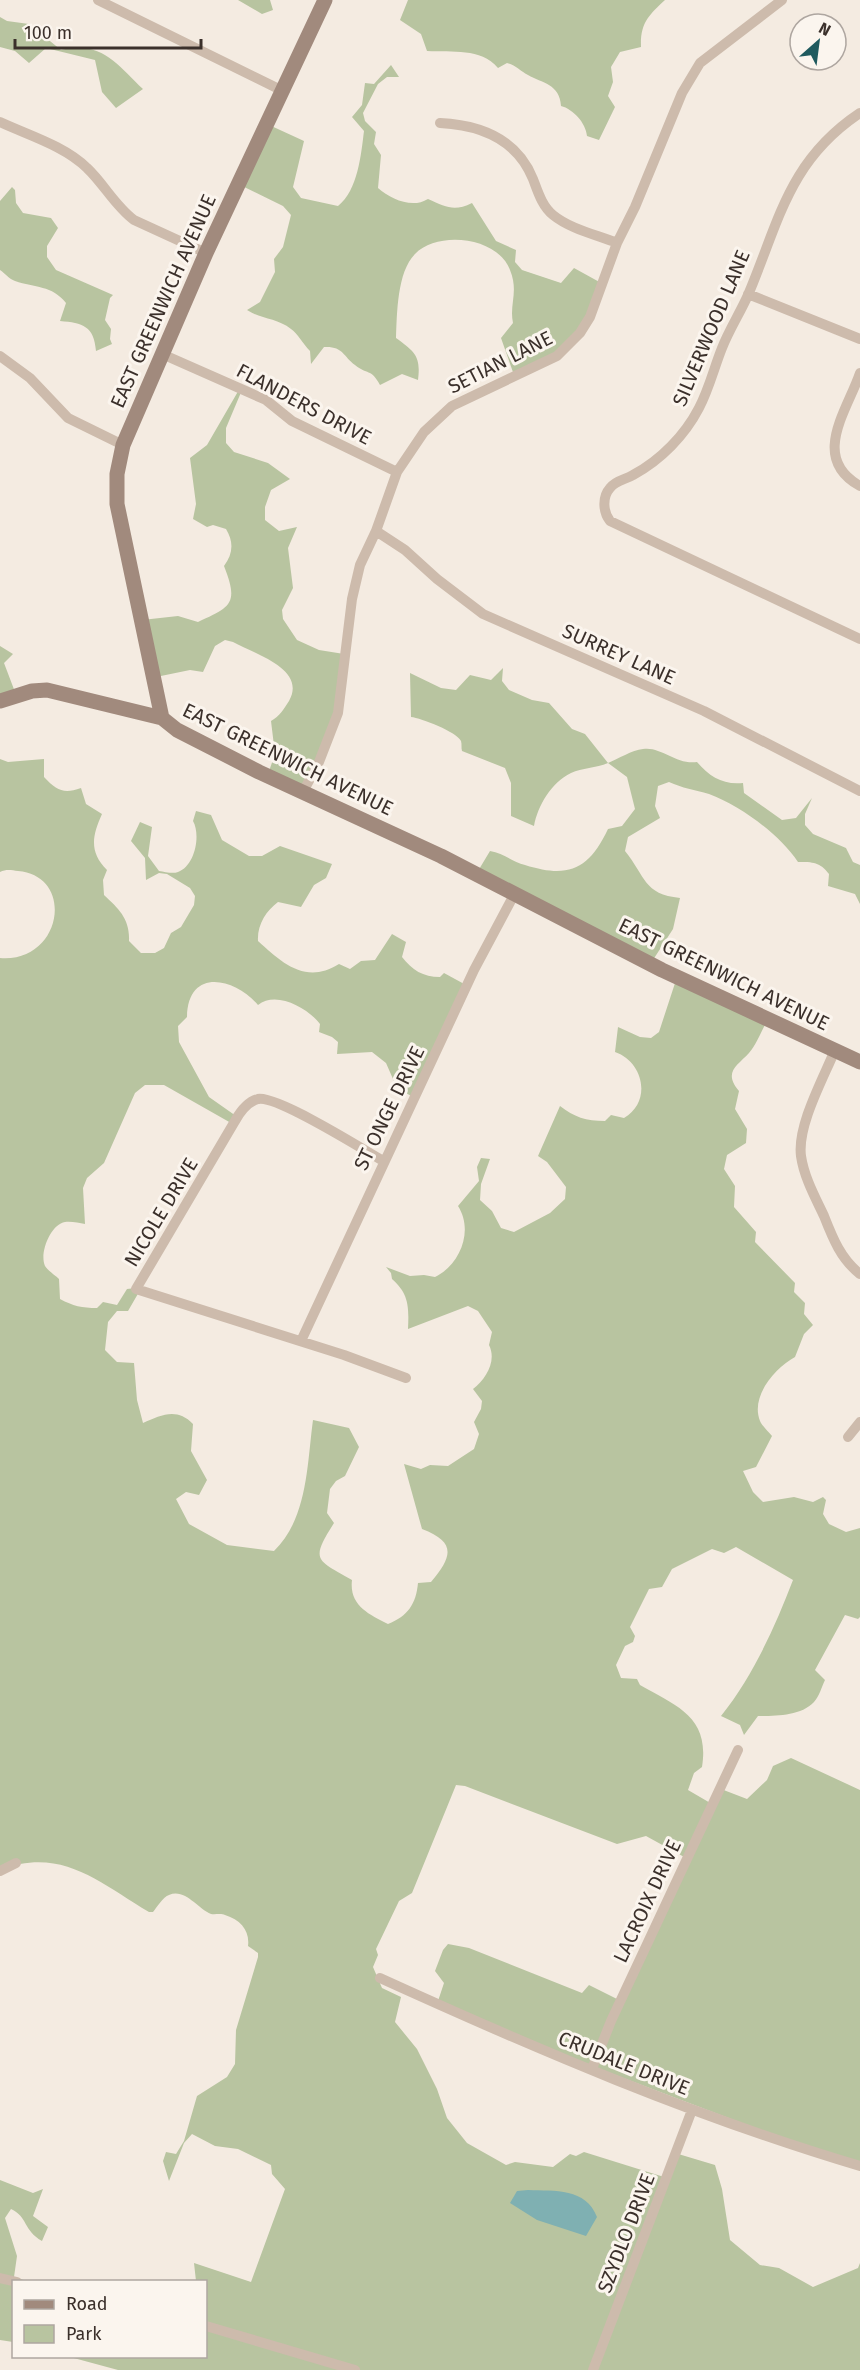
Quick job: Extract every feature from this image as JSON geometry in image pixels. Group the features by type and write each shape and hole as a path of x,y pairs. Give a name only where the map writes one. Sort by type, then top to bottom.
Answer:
{"street":[{"path":"98,0 283,91"},
{"name":"EAST GREENWICH AVENUE","path":"326,0 206,253 123,445 117,474 117,504 162,718 177,730 515,893 662,970 860,1062"},
{"name":"SETIAN LANE","path":"303,792 319,762 338,713 352,599 360,565 376,531 397,472 424,432 452,406 542,364 570,346 590,318 617,243 635,207 682,93 700,63 782,0"},
{"name":"SILVERWOOD LANE","path":"860,113 824,145 795,179 763,251 748,294 722,348 702,403 687,430 654,461 633,476 616,482 608,490 604,514 610,521 742,581 860,639"},
{"path":"0,122 76,158 96,177 125,213 135,220 206,253"},
{"path":"440,123 463,124 486,131 503,140 525,163 544,206 553,216 617,243"},
{"path":"748,294 860,339"},
{"name":"FLANDERS DRIVE","path":"162,354 256,395 291,422 397,472"},
{"path":"0,356 30,378 68,417 123,445"},
{"path":"860,372 835,435 833,453 844,474 860,486"},
{"name":"SURREY LANE","path":"376,531 405,550 437,579 483,614 704,711 860,791"},
{"path":"0,700 32,691 47,690 162,718"},
{"name":"ST ONGE DRIVE","path":"301,1341 474,970 515,893"},
{"path":"835,1050 806,1123 801,1155 807,1176 834,1242 848,1264 860,1274"},
{"name":"NICOLE DRIVE","path":"383,1161 268,1098 250,1103 235,1121 136,1289 301,1341 406,1378"},
{"path":"848,1437 860,1422"},
{"name":"LACROIX DRIVE","path":"592,2069 611,2021 738,1750"},
{"path":"0,1871 16,1863"},
{"name":"CRUDALE DRIVE","path":"380,1978 692,2110 860,2166"},
{"name":"SZYDLO DRIVE","path":"593,2370 692,2110"},
{"path":"207,2326 355,2370"}],"green space":[{"path":"238,0 270,0 273,10 262,14"},
{"path":"408,0 665,0 647,20 642,32 641,47 620,52 611,67 613,82 608,96 615,107 599,140 587,136 578,117 561,106 554,89 513,65 507,63 498,68 483,57 466,52 427,51 421,34 400,20"},
{"path":"0,17 7,21 29,24 61,50 87,48 98,51 116,63 143,89 116,108 102,92 95,60 46,48 29,63 15,51 0,47"},
{"path":"391,65 399,77 387,77 378,84 363,113 365,121 376,132 374,144 381,155 378,188 395,199 409,203 428,199 455,208 472,203 496,241 516,250 515,262 522,270 561,283 574,268 603,284 571,344 514,375 501,338 513,323 513,278 503,259 493,250 481,244 452,240 438,242 425,246 409,262 401,282 396,338 415,355 418,380 402,374 380,385 371,374 355,365 339,350 330,347 324,347 311,364 310,351 294,331 286,325 247,310 260,302 275,272 274,259 283,247 291,215 283,206 238,184 267,124 304,141 293,187 301,198 338,206 345,199 354,182 361,151 364,131 352,117 362,105 365,83 374,84"},
{"path":"12,187 15,190 16,203 23,213 51,218 58,228 47,246 47,257 56,270 113,295 110,298 105,320 111,329 112,344 96,351 93,336 86,327 60,321 66,303 61,297 49,290 13,280 0,270 0,201"},
{"path":"240,388 242,390 226,428 226,443 234,452 268,463 290,479 271,490 265,507 265,520 279,531 297,527 288,548 293,588 282,610 283,619 297,640 319,650 344,654 339,710 305,788 268,774 275,754 271,721 283,710 293,690 291,680 285,671 265,658 225,640 215,646 203,672 190,670 156,677 142,620 178,616 198,622 225,608 229,603 231,589 224,566 231,552 230,539 226,529 213,525 207,527 193,519 196,504 190,458 207,445"},
{"path":"0,646 13,654 4,663 15,692 0,700"},
{"path":"503,668 502,681 509,690 532,700 549,703 572,729 585,734 608,763 575,771 564,777 546,795 534,826 511,816 511,783 505,768 462,751 458,737 430,723 411,717 410,673 441,688 456,690 470,675 491,680"},
{"path":"643,749 656,750 682,761 697,762 717,779 729,783 743,783 744,793 782,820 796,818 812,798 805,814 805,825 813,834 846,848 853,862 860,865 860,904 855,894 828,886 829,874 822,867 812,863 798,862 781,841 746,813 709,794 669,782 658,786 655,806 660,818 628,837 625,851 652,888 659,893 680,898 673,929 651,963 478,871 490,851 525,865 554,871 566,870 585,862 601,843 608,829 622,826 635,809 627,777 608,763"},
{"path":"0,759 8,762 44,759 44,777 49,782 65,791 81,788 86,804 102,814 94,843 97,857 107,870 103,880 104,895 122,915 128,927 129,941 141,953 155,953 164,948 171,933 181,927 194,905 195,896 190,888 167,874 159,873 146,880 145,858 131,841 140,822 152,827 148,856 159,871 178,872 189,863 195,850 196,834 193,821 196,811 211,815 222,840 249,856 262,856 280,846 332,864 326,878 314,885 301,907 278,902 266,914 261,924 258,941 285,963 305,972 327,970 339,964 350,969 361,961 375,960 392,934 406,942 402,957 414,969 434,977 440,977 444,973 466,985 413,1097 397,1088 386,1063 372,1052 337,1054 338,1042 319,1032 320,1024 300,1007 274,999 258,1005 237,988 214,982 204,984 195,990 189,1001 187,1017 178,1026 179,1042 209,1097 236,1116 231,1123 164,1085 145,1085 135,1093 104,1163 87,1178 83,1188 85,1224 65,1222 60,1224 51,1233 44,1254 45,1266 59,1279 60,1299 69,1303 92,1308 97,1308 103,1302 117,1305 127,1289 136,1288 139,1292 128,1311 117,1311 108,1322 105,1350 117,1362 134,1363 137,1400 143,1423 163,1415 175,1414 193,1424 191,1451 207,1480 199,1495 186,1492 176,1499 189,1524 227,1545 274,1551 294,1523 300,1507 313,1420 349,1428 359,1447 345,1476 336,1481 330,1489 327,1513 334,1523 322,1545 320,1558 331,1568 352,1580 354,1596 361,1608 388,1624 406,1613 413,1603 418,1583 431,1582 444,1565 448,1551 441,1539 422,1529 404,1464 421,1469 430,1465 448,1466 474,1449 479,1434 474,1422 481,1409 482,1401 473,1389 486,1375 491,1363 489,1345 492,1332 478,1311 468,1306 408,1329 408,1307 405,1296 386,1267 410,1276 435,1277 451,1264 462,1246 464,1236 463,1216 458,1206 479,1181 477,1167 481,1158 490,1159 481,1184 480,1200 492,1211 501,1228 514,1232 550,1213 565,1199 566,1187 547,1162 538,1156 560,1106 581,1118 598,1121 605,1121 611,1115 624,1118 633,1111 641,1093 641,1083 633,1064 615,1052 618,1027 640,1037 651,1038 659,1032 677,977 766,1023 752,1050 733,1070 732,1079 739,1091 735,1109 747,1129 746,1143 727,1155 724,1169 735,1186 734,1207 756,1232 755,1242 795,1283 794,1292 805,1303 804,1314 813,1325 804,1334 795,1357 773,1375 762,1392 758,1411 760,1421 772,1436 756,1467 743,1471 753,1492 763,1502 794,1497 813,1502 823,1497 826,1500 823,1514 829,1524 846,1532 860,1528 860,1617 858,1619 845,1615 815,1670 825,1680 814,1702 809,1707 795,1713 758,1716 744,1735 740,1725 721,1716 733,1701 762,1651 793,1580 736,1547 724,1553 712,1549 672,1569 662,1587 649,1589 630,1627 635,1636 633,1642 625,1646 616,1665 621,1678 637,1679 640,1685 678,1707 696,1725 701,1736 703,1750 702,1767 694,1773 688,1790 712,1804 721,1789 747,1799 767,1780 773,1766 791,1758 860,1790 860,2168 436,2007 444,1983 435,1971 443,1950 448,1944 469,1948 582,1993 589,1985 619,2000 686,1858 646,1836 617,1844 465,1786 456,1785 412,1893 399,1901 376,1949 378,1955 373,1967 382,1988 401,1997 395,2022 417,2049 437,2089 447,2118 467,2143 506,2165 515,2162 553,2167 570,2154 576,2156 584,2152 664,2177 675,2153 715,2165 722,2189 730,2240 760,2265 779,2268 813,2287 858,2268 860,2263 860,2370 118,2370 74,2358 207,2358 207,2280 196,2280 194,2263 251,2282 285,2189 272,2174 271,2165 238,2149 215,2146 192,2134 184,2143 169,2181 163,2161 166,2152 176,2154 184,2141 197,2096 227,2077 235,2064 236,2030 258,1957 258,1953 248,1946 248,1936 240,1923 222,1914 211,1914 180,1894 167,1896 153,1912 149,1912 96,1879 61,1865 42,1862 0,1870 0,958 21,956 37,947 48,934 54,918 54,902 48,887 36,876 13,870 0,872"},
{"path":"0,2180 33,2193 43,2189 33,2216 48,2227 42,2241 16,2212 11,2209 5,2218 17,2256 14,2277 24,2280 12,2280 12,2342 0,2340"}],"water":[{"path":"517,2191 559,2191 577,2196 592,2208 597,2217 586,2236 537,2220 510,2203"}]}
